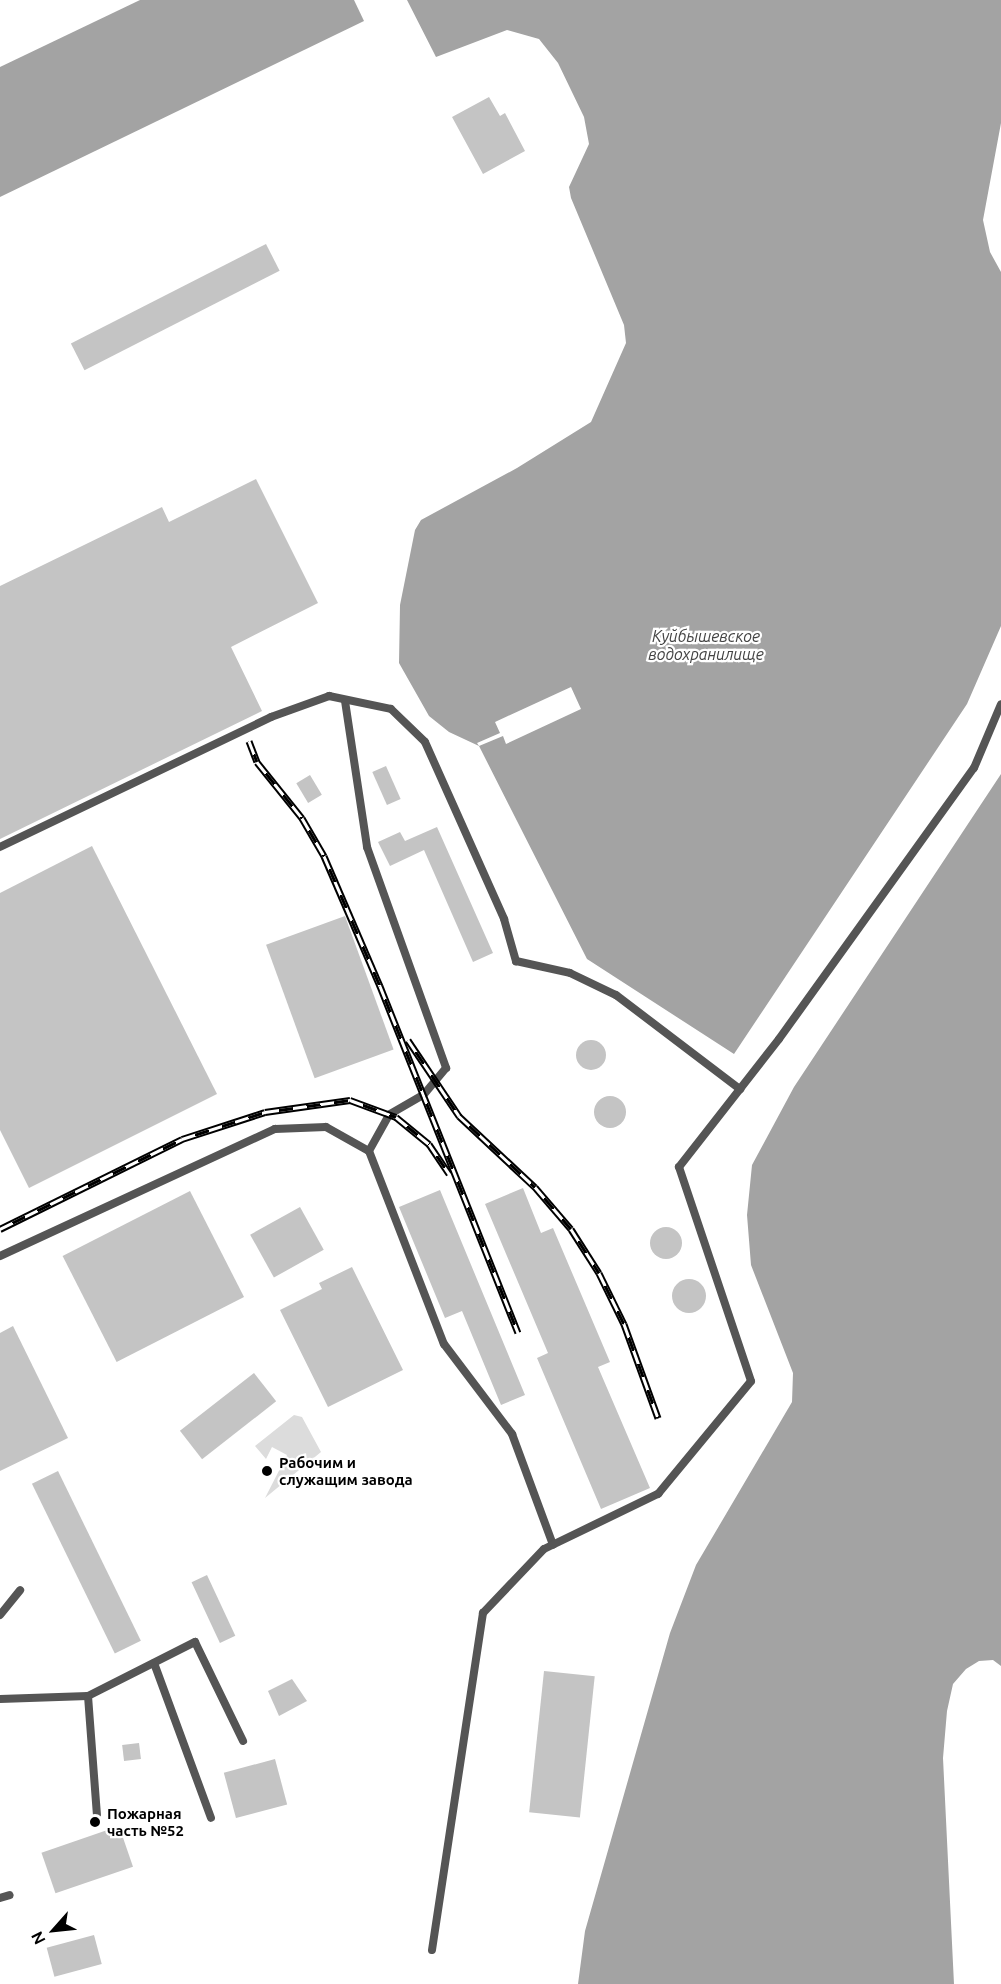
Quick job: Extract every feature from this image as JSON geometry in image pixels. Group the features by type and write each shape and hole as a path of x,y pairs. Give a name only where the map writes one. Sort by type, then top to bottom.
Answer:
{"lane":[{"path":"0,847 271,717 329,696 391,710 425,742 504,919 516,961 570,974 616,995 740,1089"},
{"path":"345,701 366,848 446,1068 423,1095 390,1115 369,1150"},
{"path":"432,1950 483,1613 544,1549 658,1494 751,1381 679,1167 740,1089 974,768 1001,704"},
{"path":"0,1256 275,1129 326,1127 369,1150 444,1344 512,1434 553,1545"},
{"path":"0,1615 20,1590"},
{"path":"0,1699 88,1696 195,1642 243,1741"},
{"path":"154,1663 211,1818"},
{"path":"88,1696 97,1815"},
{"path":"0,1898 10,1895"}],"shaded area":[{"path":"294,1415 302,1417 321,1452 265,1498 287,1455 272,1447 266,1459 255,1446"}],"water":[{"path":"140,0 354,0 364,21 0,197 0,67"},
{"name":"Куйбышевское водохранилище","path":"407,0 1001,0 1001,123 983,220 990,252 1001,272 1001,626 967,704 734,1054 587,959 479,746 449,732 429,716 399,663 400,605 415,530 421,520 517,468 591,422 626,343 624,325 571,198 569,187 589,144 584,117 558,63 539,39 507,30 436,57"},
{"path":"1001,774 1001,1666 993,1660 979,1661 966,1669 953,1684 947,1711 943,1758 954,1984 578,1984 585,1931 670,1633 696,1565 792,1402 793,1373 751,1265 747,1215 752,1165 794,1087"}],"pier":[{"path":"571,687 581,709 506,744 503,736 479,746 477,743 500,733 495,722"}],"building":[{"path":"489,97 500,116 505,113 525,151 483,174 452,117"},
{"path":"266,244 280,271 84,370 71,343"},
{"path":"256,479 318,603 231,647 262,711 0,839 0,586 162,507 169,522"},
{"path":"386,766 401,799 387,805 372,772"},
{"path":"310,775 322,795 308,803 296,783"},
{"path":"437,827 493,953 473,962 424,850 390,866 378,842 400,832 405,841"},
{"path":"92,846 217,1094 29,1188 0,1130 0,893"},
{"path":"345,916 394,1049 315,1078 266,945"},
{"path":"591,1040 602,1044 606,1055 602,1066 591,1070 580,1066 576,1055 580,1044"},
{"path":"610,1096 621,1101 626,1112 621,1123 610,1128 599,1123 594,1112 599,1101"},
{"path":"523,1188 541,1233 553,1228 610,1362 598,1367 650,1488 601,1509 537,1358 548,1353 485,1204"},
{"path":"440,1190 525,1395 501,1405 462,1311 445,1318 399,1207"},
{"path":"190,1191 244,1297 117,1362 63,1256"},
{"path":"300,1207 324,1250 274,1277 250,1235"},
{"path":"666,1227 677,1232 682,1243 677,1254 666,1259 655,1254 650,1243 655,1232"},
{"path":"352,1267 403,1370 328,1407 280,1310 322,1289 319,1283"},
{"path":"689,1279 701,1284 706,1296 701,1308 689,1313 677,1308 672,1296 677,1284"},
{"path":"13,1326 68,1438 0,1471 0,1333"},
{"path":"254,1373 276,1401 202,1459 180,1431"},
{"path":"58,1471 141,1641 115,1654 32,1484"},
{"path":"207,1575 235,1636 220,1643 192,1582"},
{"path":"544,1671 595,1676 580,1818 529,1812"},
{"path":"292,1679 307,1701 279,1716 268,1691"},
{"path":"139,1743 141,1759 124,1761 122,1745"},
{"path":"275,1759 287,1804 236,1818 224,1773"},
{"path":"119,1826 133,1867 55,1893 41,1853"},
{"path":"94,1935 102,1964 54,1977 47,1948"}],"railway":[{"path":"249,741 257,762 302,818 324,856 380,986 518,1333"},
{"path":"408,1040 459,1116 535,1187 571,1229 599,1273 624,1324 658,1418"},
{"path":"0,1229 182,1139 265,1112 350,1100 396,1117 429,1144 449,1174"}],"place":[{"name":"Рабочим и служащим завода","path":"267,1471"},
{"name":"Пожарная часть №52","path":"95,1822"}]}
